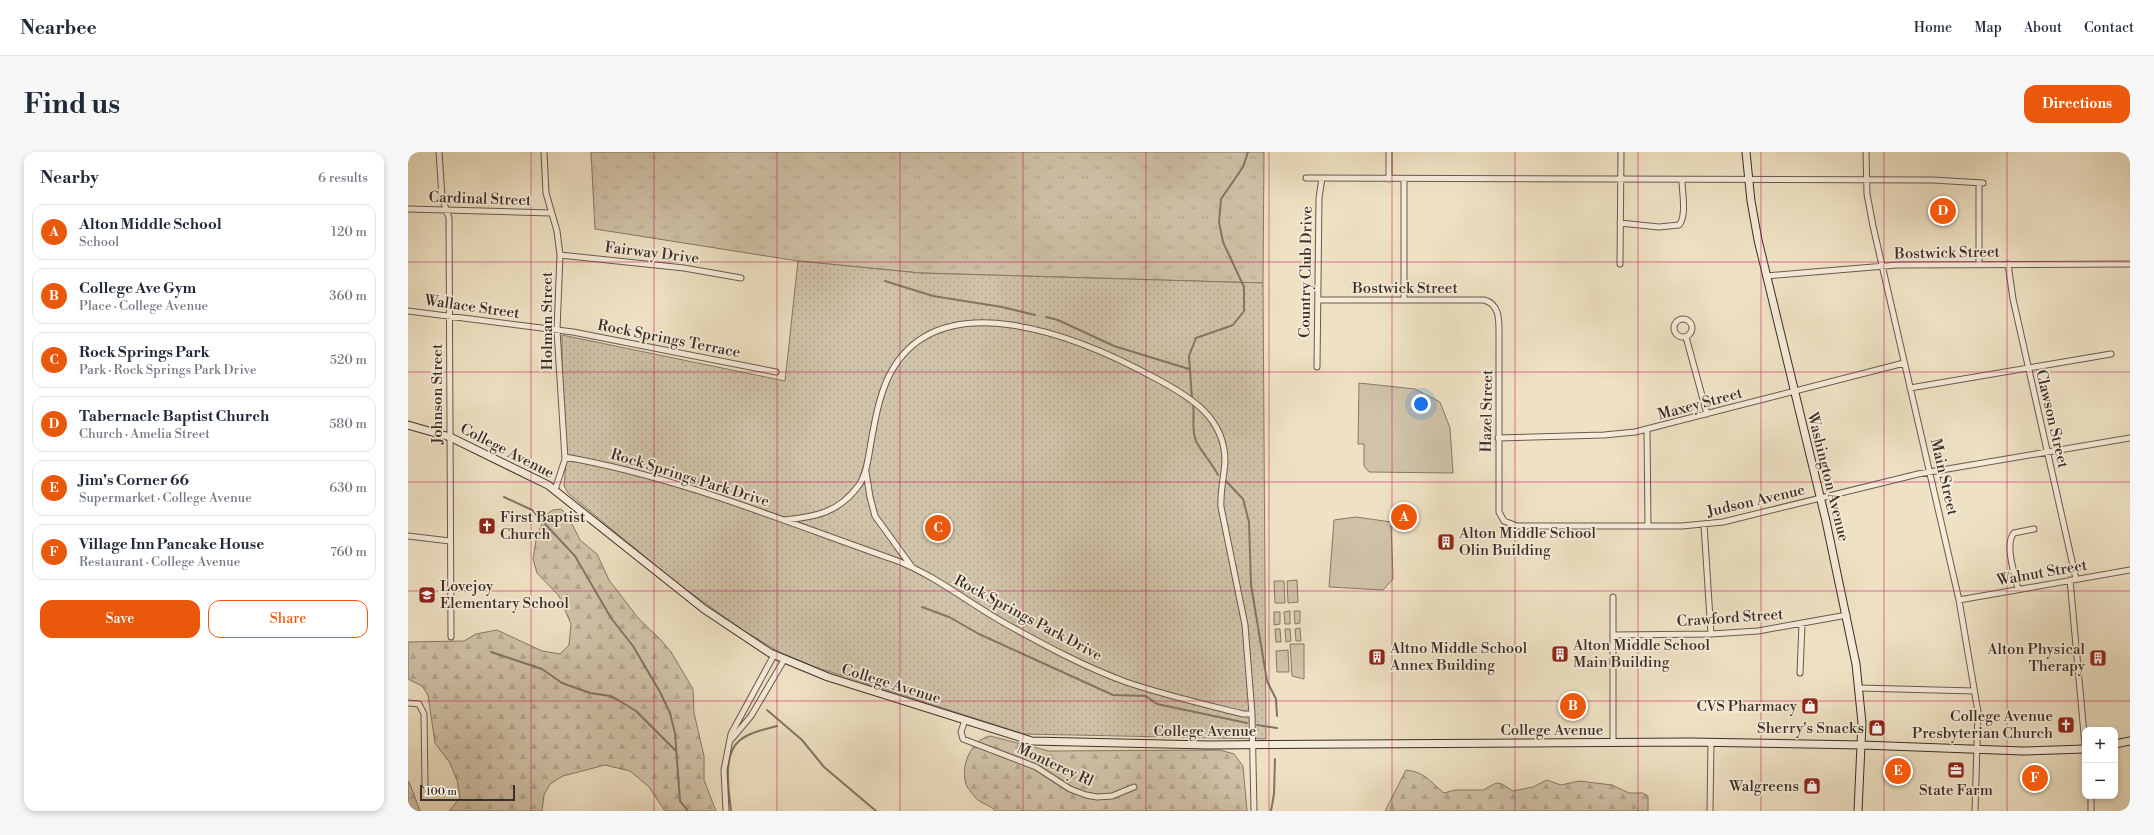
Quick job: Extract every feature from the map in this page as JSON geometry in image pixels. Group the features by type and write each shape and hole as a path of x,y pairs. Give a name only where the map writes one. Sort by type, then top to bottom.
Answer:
{"main road":[{"name":"Washington Avenue","path":"1746,152 1748,180 1766,276 1821,498 1860,688 1862,745 1858,811"},
{"name":"College Avenue","path":"408,425 450,436 527,473 555,490 704,609 745,638 774,655 828,677 1038,742 1252,745 1711,742 1862,745 2040,752 2082,749"},
{"path":"2118,743 2130,741"}],"street":[{"name":"Johnson Street","path":"439,152 442,191 449,218 451,637"},
{"name":"Holman Street","path":"544,152 546,193 557,232 560,255 557,330 565,457 564,466 555,490"},
{"path":"1389,152 1389,179"},
{"path":"1620,264 1621,152"},
{"name":"Main Street","path":"1866,152 1866,180 1881,266 1959,600 1978,712 1975,811"},
{"path":"1306,178 1404,180 1933,180 1981,183 1979,264"},
{"name":"Country Club Drive","path":"1317,367 1319,198 1322,178"},
{"path":"1404,180 1404,300"},
{"path":"1620,223 1659,227 1679,225 1683,214 1682,180"},
{"name":"Cardinal Street","path":"408,208 551,213"},
{"name":"Fairway Drive","path":"560,255 684,268 741,278"},
{"name":"Bostwick Street","path":"1766,276 1881,266 1979,264 2130,264"},
{"name":"Clawson Street","path":"2008,264 2008,272 2028,367 2076,579"},
{"name":"Bostwick Street","path":"1318,300 1484,300 1492,304"},
{"name":"Hazel Street","path":"1492,304 1498,313 1499,328 1498,503 1502,519"},
{"name":"Wallace Street","path":"408,311 557,330"},
{"name":"Rock Springs Park Drive","path":"784,520 811,518 833,509 855,489 865,471 882,394 894,367 912,346 934,332 948,327 990,322 1037,330 1089,348 1182,392 1209,416 1218,431 1223,446 1224,465 1220,495 1221,508 1245,625 1252,714 1254,811"},
{"name":"Rock Springs Terrace","path":"557,330 776,372"},
{"path":"1686,337 1707,414"},
{"path":"1910,388 2112,354"},
{"name":"Maxey Street","path":"1498,438 1604,435 1647,430 1904,363"},
{"path":"1647,430 1648,526"},
{"name":"Judson Avenue","path":"1502,519 1512,525 1529,526 1704,525 1760,514 1930,472 2130,438"},
{"name":"Rock Springs Park Drive","path":"565,457 649,476 784,520 912,567 1008,625 1096,670 1181,699 1243,714 1252,714"},
{"name":"Rock Springs Park Drive","path":"865,471 875,516 912,567"},
{"path":"1704,525 1710,634"},
{"path":"2018,590 2010,549 2011,537 2014,533 2034,529"},
{"path":"408,536 450,541"},
{"name":"Walnut Street","path":"1959,600 2130,570"},
{"path":"2070,580 2083,727"},
{"path":"1613,597 1613,742"},
{"name":"Crawford Street","path":"1614,635 1710,634 1758,631 1846,615"},
{"path":"1800,673 1802,624"},
{"path":"726,811 724,770 725,756 735,726 774,655"},
{"path":"730,741 751,716 784,660"},
{"path":"1860,688 1974,692"},
{"path":"408,703 419,704 421,706 424,723 425,786"},
{"name":"Monterey Rl","path":"965,720 961,732 963,739 1036,767 1080,794 1102,797 1116,794 1134,787"},
{"path":"1710,811 1711,742"},
{"path":"2091,799 2091,811"}],"green space":[{"path":"591,152 1264,152 1263,283 920,273 798,261 595,229"},
{"path":"798,261 920,273 1263,283 1266,739 1024,734 815,667 779,652 741,629 673,580 568,493 564,486 567,450 562,391 562,335 785,381"},
{"path":"1359,383 1415,389 1440,402 1450,428 1453,473 1369,472 1364,466 1364,444 1358,444"},
{"path":"561,509 568,516 580,540 597,554 609,580 639,619 671,652 693,689 694,713 704,756 704,780 716,811 665,811 649,787 630,771 605,765 563,776 550,784 544,795 542,811 449,811 460,798 457,780 450,763 435,743 428,695 422,686 408,679 408,642 464,641 476,634 497,630 542,651 560,654 569,645 571,624 559,596 537,573 533,559 537,534 547,514 553,510"},
{"path":"1356,517 1391,522 1393,579 1383,590 1329,587 1334,520"},
{"path":"1297,580 1298,602 1288,603 1287,581"},
{"path":"1274,581 1284,581 1285,603 1275,603"},
{"path":"1290,611 1290,624 1285,624 1284,612"},
{"path":"1294,611 1300,611 1300,623 1295,624"},
{"path":"1274,612 1280,612 1280,624 1274,625"},
{"path":"1300,628 1301,641 1296,641 1295,629"},
{"path":"1275,629 1280,629 1281,642 1276,642"},
{"path":"1285,629 1290,629 1291,641 1286,642"},
{"path":"1290,644 1304,644 1304,679 1292,676"},
{"path":"1288,650 1289,672 1277,672 1276,651"},
{"path":"990,736 1049,751 1220,750 1234,754 1243,766 1247,811 995,811 975,797 968,789 965,777 966,762 972,748 983,738"},
{"path":"1406,770 1423,775 1444,793 1455,790 1483,790 1496,783 1502,784 1513,791 1533,787 1547,780 1561,785 1579,781 1612,785 1629,793 1643,793 1648,796 1648,811 1385,811"},
{"path":"408,781 410,784 420,811 408,811"}],"waterway":[{"path":"1192,399 1189,356 1196,338 1233,325 1244,311 1244,287 1223,242 1219,222 1221,199 1243,167 1248,152"},
{"path":"885,281 933,296 1002,307 1035,315"},
{"path":"1046,317 1058,320 1114,346 1189,369"},
{"path":"1193,403 1194,432 1196,441 1218,475"},
{"path":"1225,480 1243,499 1249,522 1251,585 1267,681 1276,699 1277,716"},
{"path":"504,497 532,510 575,556 611,618 633,646 660,692 670,713 675,733 680,801 688,811"},
{"path":"922,607 949,617 979,634 1113,695 1146,696 1157,704 1247,723"},
{"path":"491,652 542,669 562,683 590,693 610,696 618,700 636,711 675,750"},
{"path":"767,710 802,740 824,767 876,811"},
{"path":"1257,725 1277,728"},
{"path":"731,811 728,784 728,764 734,747 747,735 777,726"},
{"path":"1271,811 1274,794 1275,759"}],"place":[{"name":"Tabernacle Baptist Church","path":"1943,211"},
{"name":"Alton Middle School","path":"1404,517"},
{"name":"First Baptist Church","path":"487,526"},
{"name":"Rock Springs Park","path":"938,528"},
{"name":"Alton Middle School Olin Building","path":"1446,542"},
{"name":"Lovejoy Elementary School","path":"427,595"},
{"name":"Alton Middle School Main Building","path":"1560,654"},
{"name":"Altno Middle School Annex Building","path":"1377,657"},
{"name":"Alton Physical Therapy","path":"2098,658"},
{"name":"College Ave Gym","path":"1573,706"},
{"name":"CVS Pharmacy","path":"1810,706"},
{"name":"College Avenue Presbyterian Church","path":"2066,725"},
{"name":"Sherry's Snacks","path":"1877,728"},
{"name":"State Farm","path":"1956,770"},
{"name":"Jim's Corner 66","path":"1898,771"},
{"name":"Village Inn Pancake House","path":"2035,778"},
{"name":"Walgreens","path":"1812,786"}]}
